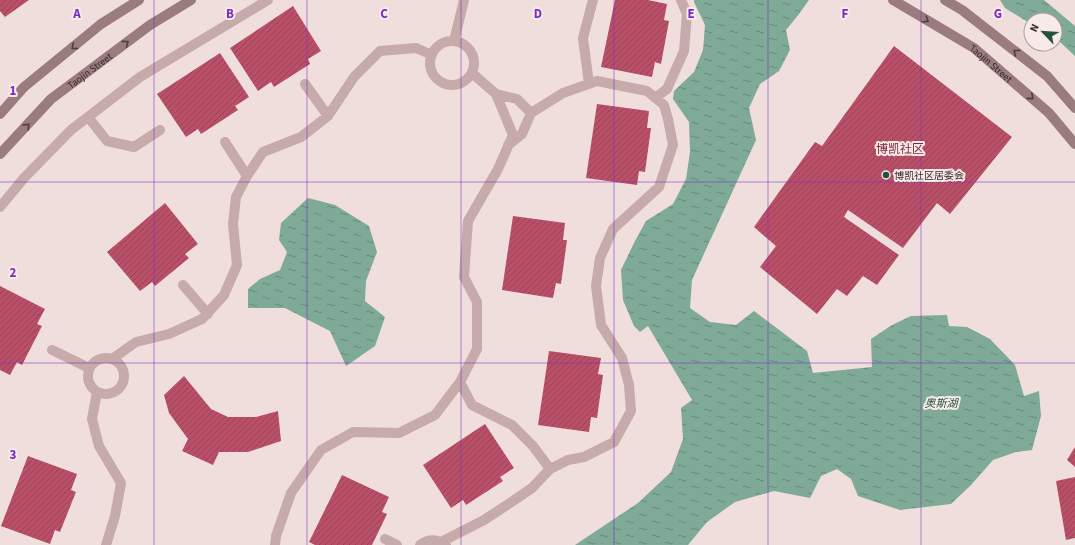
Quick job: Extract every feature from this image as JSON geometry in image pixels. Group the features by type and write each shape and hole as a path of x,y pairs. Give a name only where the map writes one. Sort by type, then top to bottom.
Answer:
{"street":[{"path":"0,114 24,88 101,24 139,0"},
{"name":"Taojin Street","path":"0,154 51,99 150,25 191,0"},
{"path":"0,207 24,178 71,130 140,77 268,0"},
{"path":"454,41 464,0"},
{"path":"589,84 583,38 593,0"},
{"path":"655,98 667,89 684,51 687,14 681,0"},
{"name":"Taojin Street","path":"893,0 974,48 1049,113 1075,144"},
{"path":"945,0 962,10 1047,76 1075,108"},
{"path":"454,41 461,43 471,52 474,59 474,66 468,79 454,85 440,81 431,70 430,62 432,55 441,44 454,41"},
{"path":"112,359 136,342 169,334 202,320 224,295 237,265 233,224 236,197 247,176 263,152 301,137 328,116 354,77 380,51 416,48 432,55"},
{"path":"275,545 276,536 291,493 321,450 352,432 399,433 435,416 460,382 477,349 477,302 464,277 468,221 498,169 513,135 496,94 472,73"},
{"path":"420,545 428,540 435,540 444,543 484,520 532,488 550,469 568,460 584,457 614,442 631,411 629,385 622,358 601,325 596,286 600,258 613,229 659,187 673,145 664,105 647,91 597,81 563,93 531,113 522,134 508,145"},
{"path":"305,84 328,116"},
{"path":"496,94 517,99 531,113"},
{"path":"88,117 108,142 134,147 160,130"},
{"path":"225,142 247,176"},
{"path":"182,285 208,314"},
{"path":"52,350 89,368"},
{"path":"106,357 112,359 117,362 123,372 124,377 122,383 114,392 103,394 97,392 89,383 87,378 89,368 100,358 106,357"},
{"path":"460,382 472,405 512,425 533,446 550,469"},
{"path":"97,392 92,419 99,446 121,483 115,516 106,545"},
{"path":"385,539 397,545"}],"water":[{"name":"奥斯湖","path":"694,0 809,0 786,30 790,50 779,71 760,84 749,108 756,140 692,280 690,308 710,322 736,325 754,311 807,351 813,373 872,367 871,339 892,325 911,316 947,315 949,326 967,327 990,339 1015,365 1024,396 1039,391 1041,416 1032,450 1016,452 993,460 971,485 951,504 900,510 858,496 851,479 837,469 821,476 810,498 774,491 735,502 707,522 688,545 575,545 638,503 671,472 683,439 681,408 692,400 648,326 640,332 634,326 623,300 621,270 646,221 673,204 686,179 690,152 689,122 673,99 674,91 694,72 703,50 705,25"},
{"path":"1000,0 1044,0 1058,12 1023,12 1023,19 1005,8"},
{"path":"1063,16 1075,26 1075,56 1063,45"},
{"path":"308,198 335,205 369,226 377,252 366,281 365,301 385,317 375,346 346,366 330,331 285,308 248,308 248,289 260,279 280,270 287,252 279,240 281,223"}],"building":[{"path":"0,0 29,0 5,17 0,11"},
{"path":"615,0 648,0 667,4 664,20 669,21 661,64 655,62 652,77 601,67"},
{"path":"293,6 321,51 308,59 310,64 274,87 271,82 258,91 230,48"},
{"name":"博凯社区居委会","path":"894,46 1012,137 950,214 937,203 903,248 848,210 844,217 899,255 877,285 863,276 847,296 837,289 817,314 760,267 776,246 754,227 815,142 822,146"},
{"path":"220,53 249,97 235,106 238,110 201,134 198,129 186,137 157,94"},
{"path":"597,104 649,111 647,128 651,128 645,172 639,171 637,185 586,178"},
{"path":"165,203 198,244 185,254 189,258 155,286 152,282 140,291 107,252"},
{"path":"513,216 565,223 563,240 567,240 561,284 556,283 553,298 502,290"},
{"path":"0,286 45,309 37,324 42,326 22,365 17,362 10,375 0,370"},
{"path":"549,351 601,358 598,374 603,375 597,418 591,417 589,432 538,425"},
{"path":"184,376 211,409 228,417 256,417 278,411 281,441 248,452 219,452 213,465 182,451 188,439 169,413 164,395"},
{"path":"485,424 514,468 500,477 503,481 466,505 463,500 451,508 423,465"},
{"path":"1075,447 1075,467 1067,460"},
{"path":"28,456 77,474 71,490 76,492 60,532 55,530 50,544 1,526"},
{"path":"342,475 389,497 382,512 387,514 372,545 315,545 309,542"},
{"path":"1075,477 1075,538 1066,540 1056,481"}],"place":[{"name":"博凯社区居委会","path":"886,175"}],"district":[{"name":"博凯社区","path":"900,149"}]}
